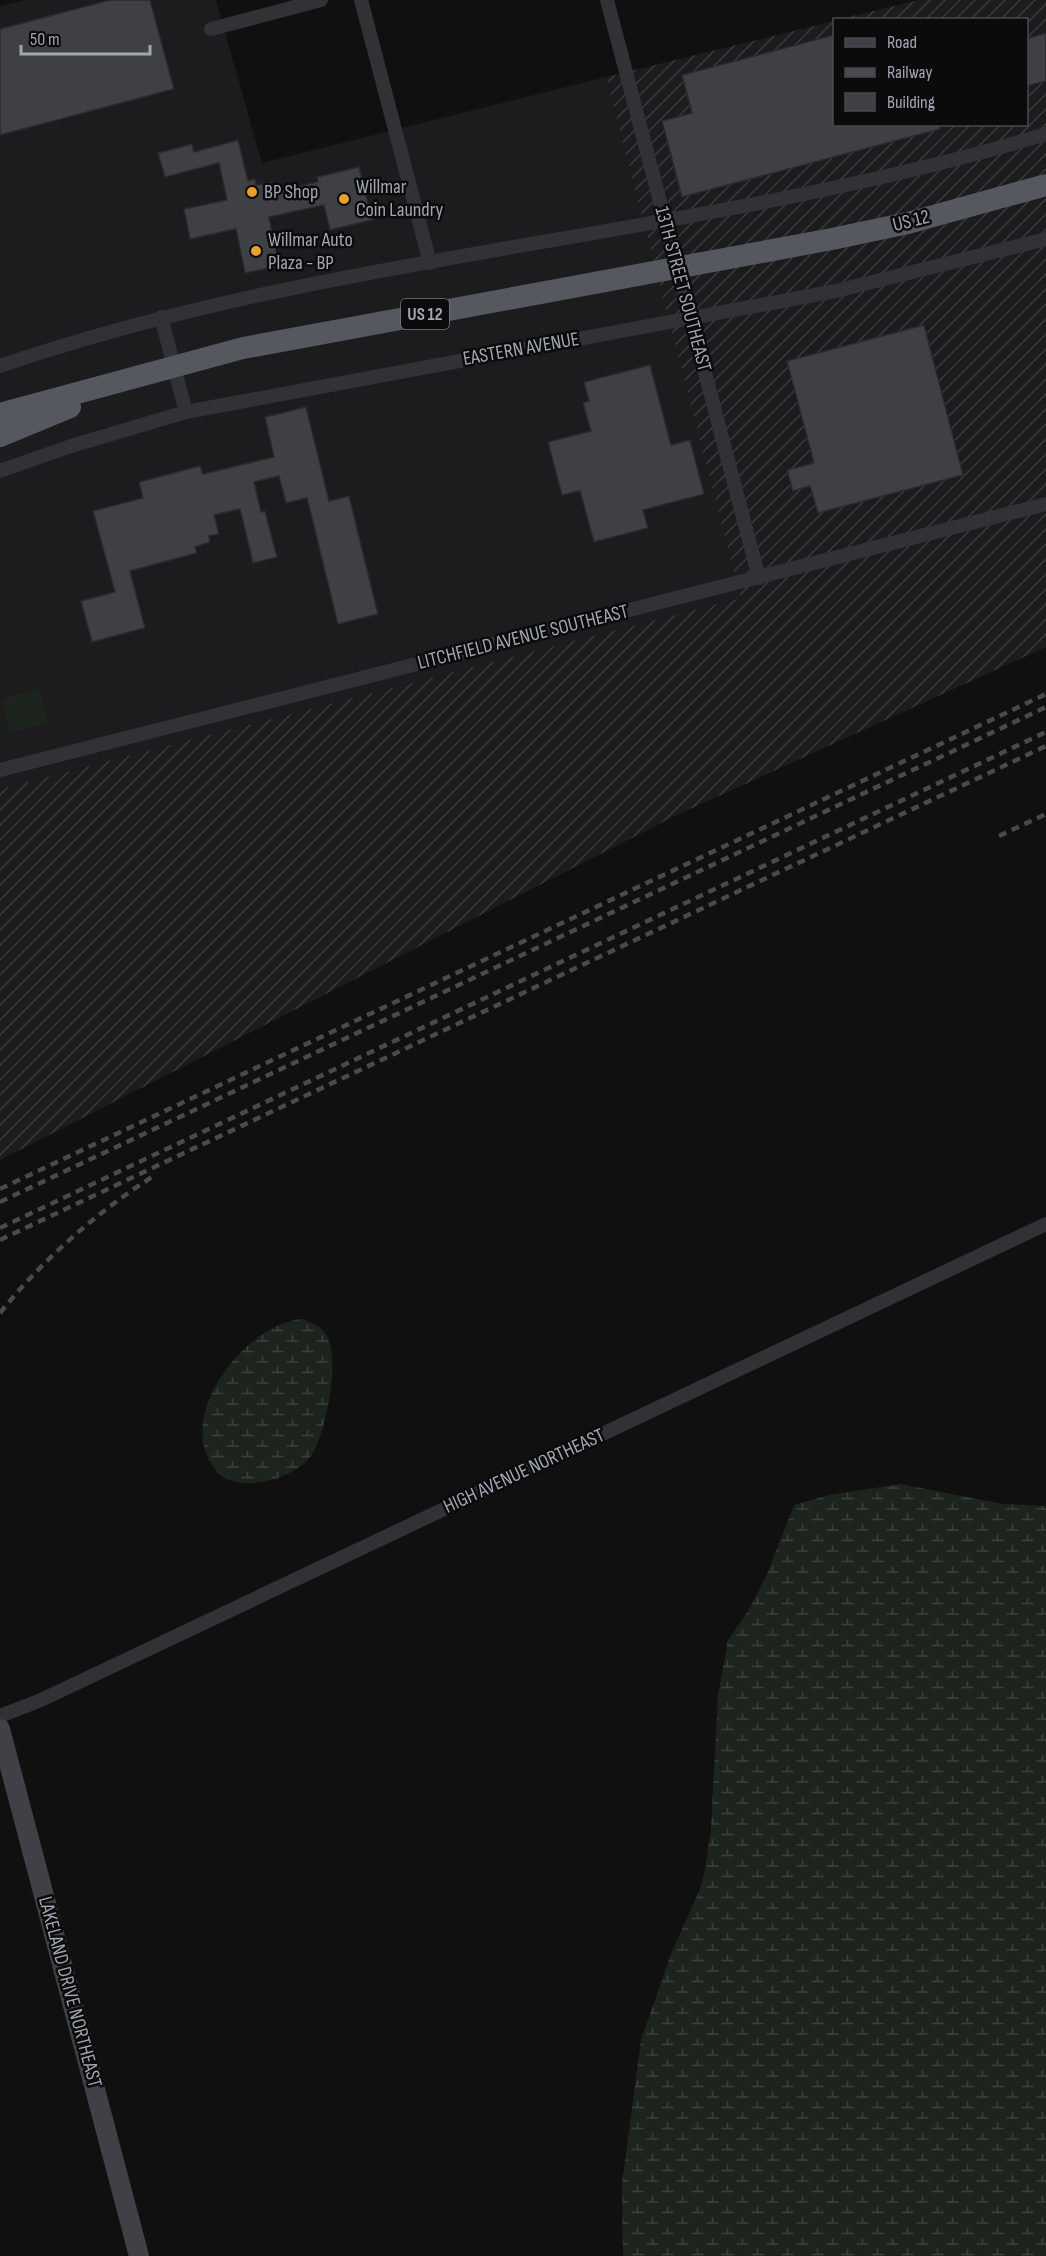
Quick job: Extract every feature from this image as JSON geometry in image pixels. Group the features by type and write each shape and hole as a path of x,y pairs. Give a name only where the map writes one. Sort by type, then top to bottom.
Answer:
{"highway":[{"name":"US 12","path":"0,414 174,365 296,338 677,270 871,231 1046,185"},
{"name":"US 12","path":"0,436 174,365"}],"main road":[{"name":"LAKELAND DRIVE NORTHEAST","path":"0,1729 140,2256"}],"street":[{"path":"211,29 321,0"},
{"path":"361,0 430,262"},
{"name":"13TH STREET SOUTHEAST","path":"607,0 759,578"},
{"path":"0,366 87,337 250,296 665,221 875,180 1046,134"},
{"name":"EASTERN AVENUE","path":"0,471 71,446 186,412 690,319 889,279 1046,239"},
{"path":"161,317 186,412"},
{"name":"LITCHFIELD AVENUE SOUTHEAST","path":"0,770 1046,504"},
{"name":"HIGH AVENUE NORTHEAST","path":"0,1716 41,1700 1046,1224"}],"shaded area":[{"path":"26,0 216,0 262,163 606,77 742,598 0,789 0,6"},
{"path":"919,0 1046,0 1046,647 677,815 0,1160 0,789 741,598 606,77 833,21 833,126 1028,126 1028,18 844,18"}],"green space":[{"path":"39,689 48,723 10,733 1,699"},
{"path":"302,1319 317,1326 325,1333 330,1344 332,1358 327,1413 317,1445 303,1464 280,1477 252,1483 226,1479 217,1472 205,1450 203,1426 208,1402 220,1378 237,1356 258,1338 280,1325"},
{"path":"900,1484 1003,1504 1046,1506 1046,2256 623,2256 622,2184 641,2040 671,1954 700,1889 705,1870 711,1828 718,1695 728,1640 748,1611 765,1579 794,1505 829,1495"}],"building":[{"path":"110,0 150,0 174,89 0,135 0,29"},
{"path":"1046,33 1046,81 1028,86 1028,38"},
{"path":"833,35 833,126 939,126 940,129 682,197 662,121 692,113 682,75"},
{"path":"238,140 248,181 255,179 256,185 271,182 282,190 318,182 317,177 359,167 372,220 330,230 324,205 269,217 279,266 245,273 236,229 190,239 184,209 227,200 219,163 165,177 158,153 192,144 194,152"},
{"path":"924,325 963,475 818,513 810,486 793,491 787,470 814,463 787,361"},
{"path":"650,365 671,445 690,440 704,494 643,510 648,528 594,542 580,491 562,495 548,442 591,431 583,403 589,401 584,382"},
{"path":"306,407 329,501 349,496 378,614 338,624 307,498 286,503 279,476 254,482 261,512 265,511 277,557 253,563 240,509 214,515 219,534 209,536 210,542 195,547 197,553 130,571 145,628 92,642 81,601 115,592 93,511 143,498 139,482 200,466 203,474 274,457 265,417"}],"railway":[{"path":"0,1189 1046,694"},
{"path":"0,1202 1046,707"},
{"path":"0,1228 1046,732"},
{"path":"0,1240 1046,746"},
{"path":"999,836 1046,814"},
{"path":"0,1313 34,1274 72,1238 133,1189 155,1175"}],"place":[{"name":"BP Shop","path":"252,192"},
{"name":"Willmar Coin Laundry","path":"344,199"},
{"name":"Willmar Auto Plaza - BP","path":"256,251"}]}
